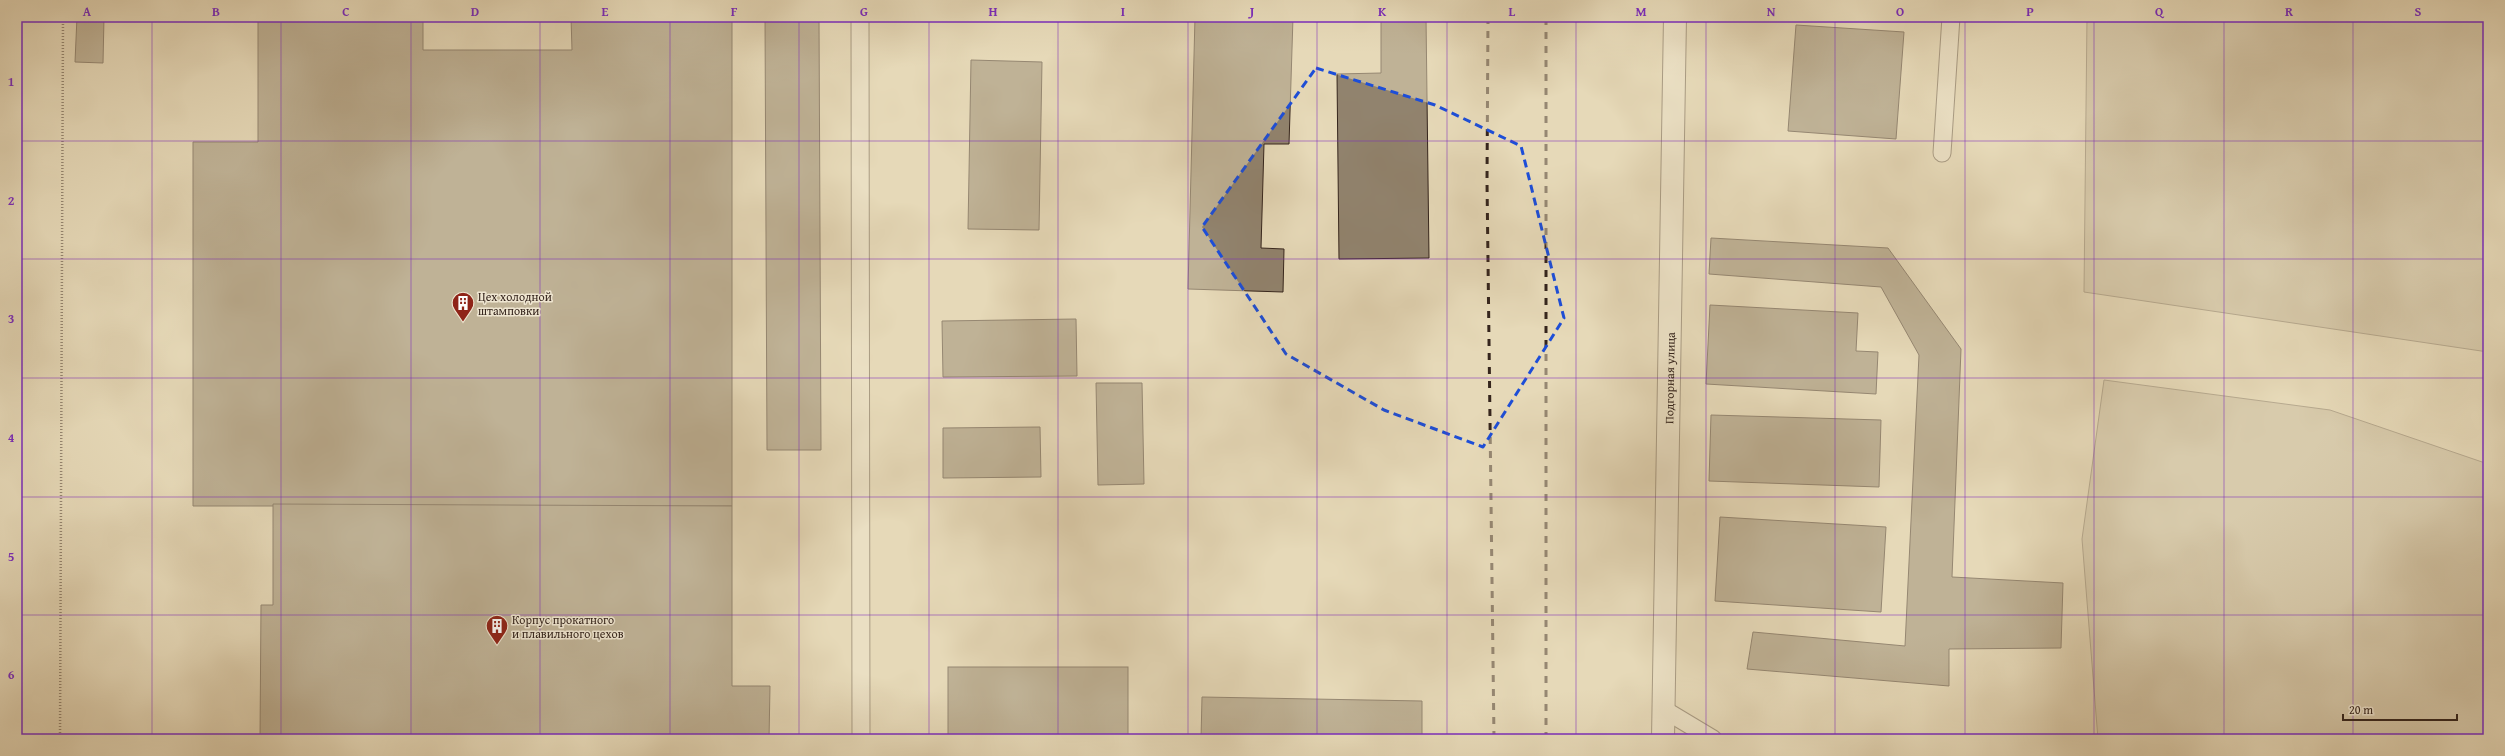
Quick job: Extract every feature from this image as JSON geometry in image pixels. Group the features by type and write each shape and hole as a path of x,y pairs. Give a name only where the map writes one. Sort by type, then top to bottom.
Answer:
{"street":[{"name":"Подгорная улица","path":"1663,739 1675,17"}],"lane":[{"path":"860,17 861,739"},
{"path":"1942,153 1951,17"},
{"path":"1663,709 1713,739"}],"path":[{"path":"60,739 63,17"}],"highlighted area":[{"path":"1316,68 1435,105 1521,146 1564,318 1483,447 1384,410 1286,354 1202,227"}],"shaded area":[{"path":"2087,17 2488,17 2488,352 2084,292"},
{"path":"2104,380 2330,410 2488,464 2488,739 2098,739 2082,539"}],"building":[{"path":"77,17 104,17 103,63 75,62"},
{"name":"Цех холодной штамповки","path":"258,17 423,17 423,50 572,50 571,17 732,18 732,506 193,506 193,142 258,142"},
{"path":"765,17 819,17 821,450 767,450"},
{"path":"1195,17 1293,17 1289,144 1264,144 1261,248 1284,249 1283,292 1188,289"},
{"path":"1381,17 1426,17 1429,258 1339,259 1337,74 1381,73"},
{"path":"1796,25 1904,32 1896,139 1788,131"},
{"path":"971,60 1042,62 1039,230 968,229"},
{"path":"1711,238 1888,248 1961,349 1952,577 2063,583 2061,648 1949,649 1949,686 1747,669 1753,632 1905,646 1919,355 1881,287 1709,274"},
{"path":"1710,305 1858,313 1856,351 1878,352 1876,394 1706,384"},
{"path":"1076,319 1077,376 943,377 942,321"},
{"path":"1096,383 1142,383 1144,484 1098,485"},
{"path":"1711,415 1881,420 1879,487 1709,481"},
{"path":"1040,427 1041,477 943,478 943,428"},
{"name":"Корпус прокатного и плавильного цехов","path":"273,504 732,506 732,686 770,686 769,739 260,739 261,605 273,605"},
{"path":"1720,517 1886,527 1881,612 1715,601"},
{"path":"948,667 1128,667 1128,739 948,739"},
{"path":"1202,697 1422,701 1422,739 1201,739"}],"railway":[{"path":"1488,17 1487,181 1494,739"},
{"path":"1546,17 1546,739"}],"place":[{"name":"Цех холодной штамповки","path":"463,322"},
{"name":"Корпус прокатного и плавильного цехов","path":"497,646"}]}
